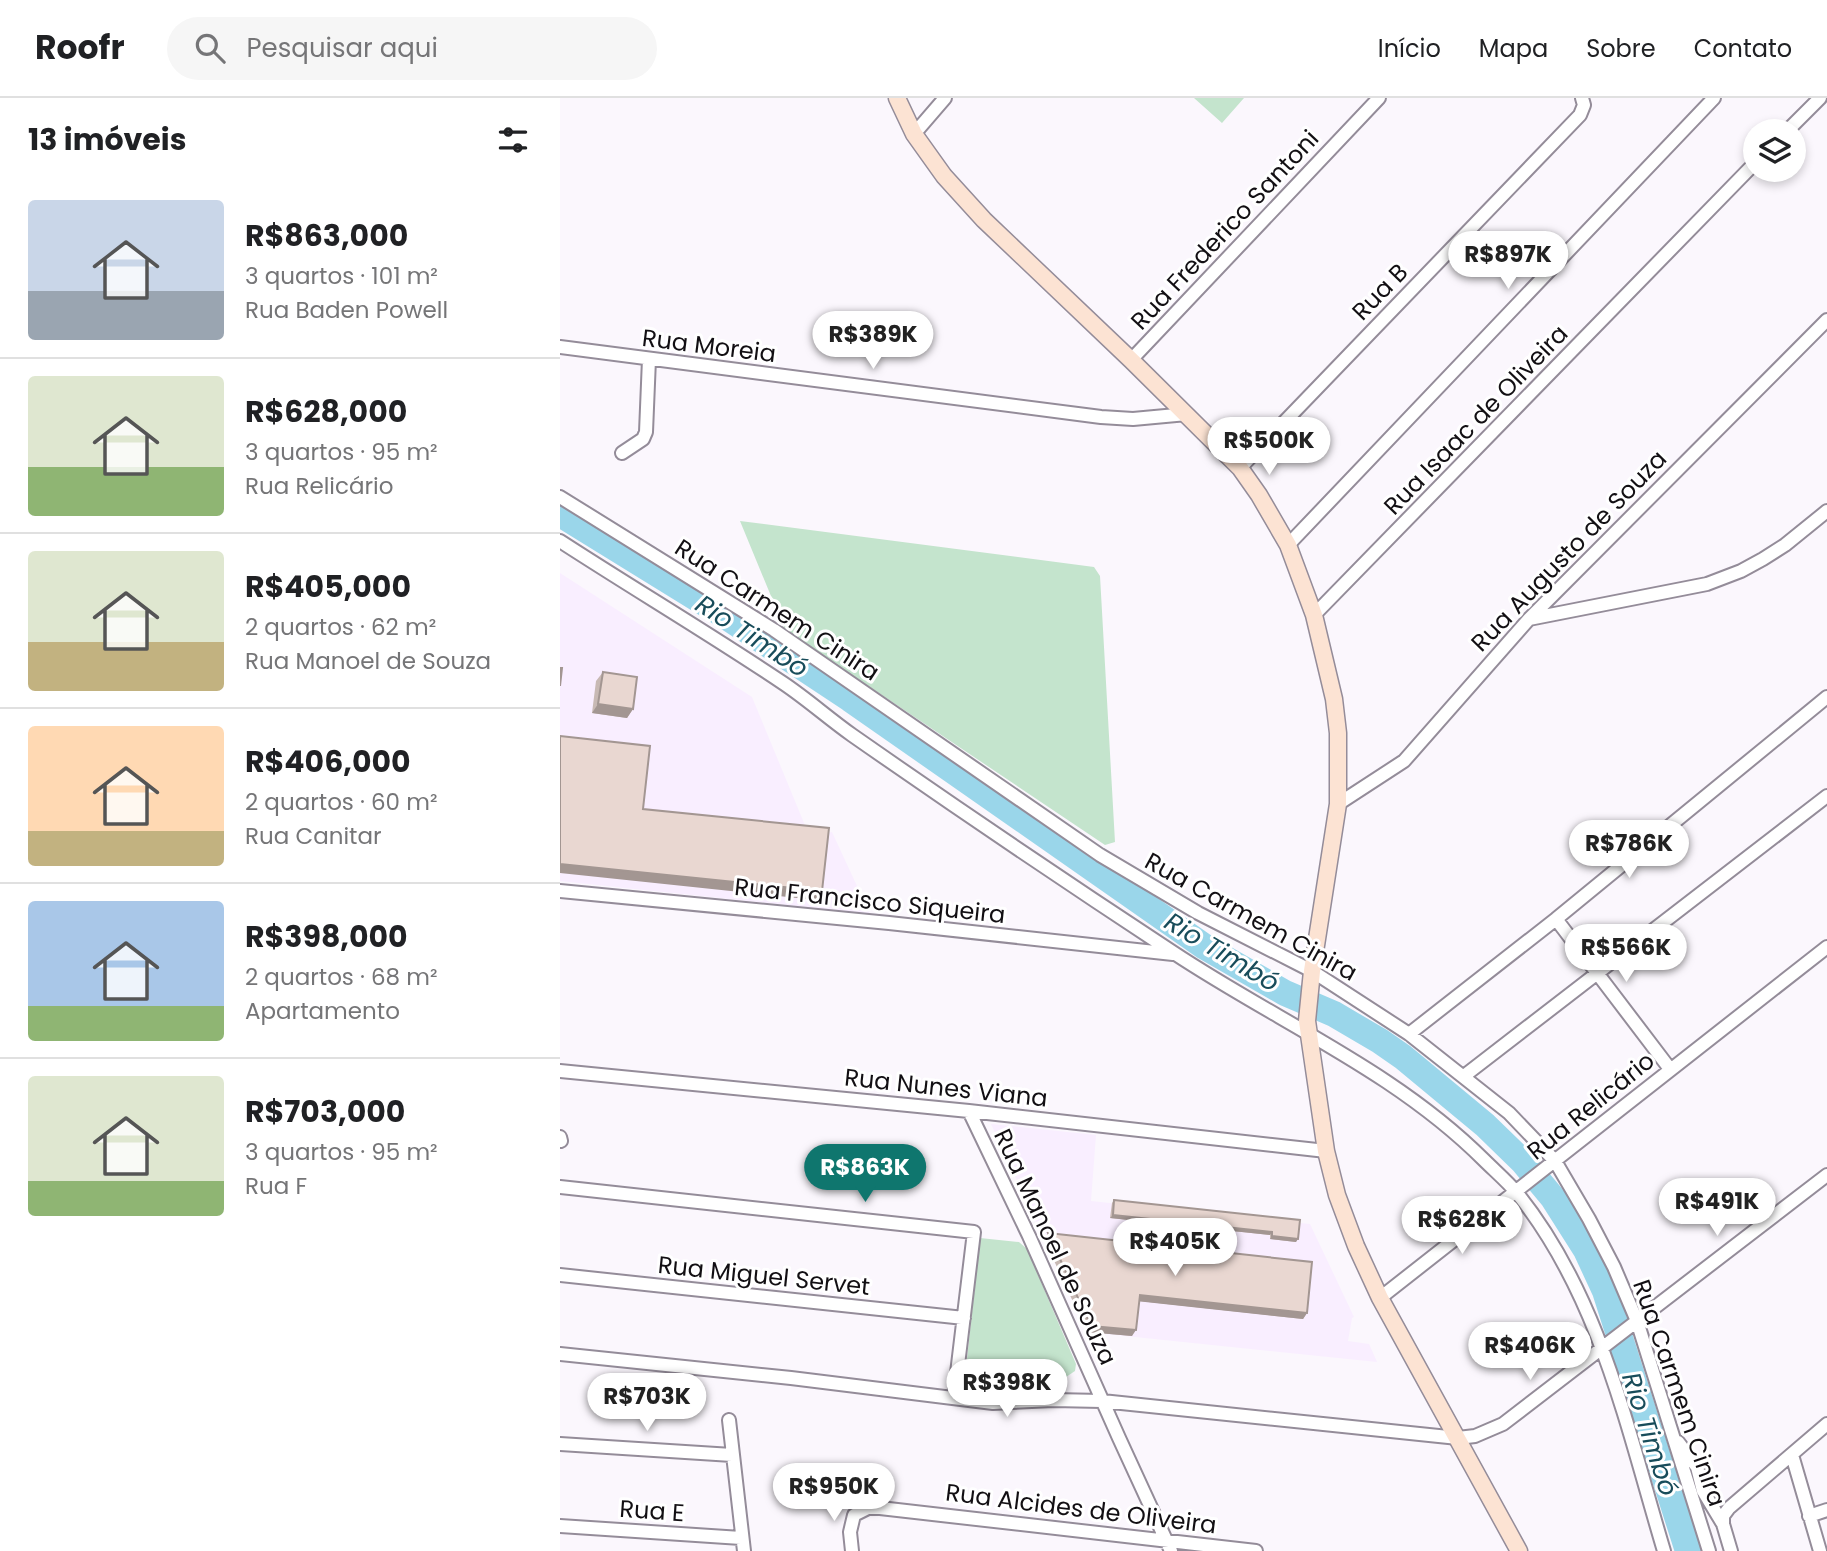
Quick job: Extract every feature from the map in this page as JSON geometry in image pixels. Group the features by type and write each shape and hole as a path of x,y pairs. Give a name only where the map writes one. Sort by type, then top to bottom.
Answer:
{"main road":[{"path":"897,98 914,134 944,176 984,220 1240,468 1288,545 1314,615 1334,699 1338,733 1338,804 1311,978 1308,1028 1326,1151 1337,1195 1356,1246 1380,1298 1519,1551"}],"street":[{"path":"914,134 946,98"},
{"name":"Rua Frederico Santoni","path":"1131,360 1379,98"},
{"name":"Rua B","path":"1240,468 1580,115 1584,105 1581,98"},
{"path":"1288,545 1714,98"},
{"path":"1799,119 1819,98"},
{"name":"Rua Isaac de Oliveira","path":"1314,615 1743,175"},
{"name":"Rua Augusto de Souza","path":"1338,804 1404,761 1529,619 1827,320"},
{"name":"Rua Moreia","path":"560,347 1101,417 1133,419 1187,414"},
{"path":"622,453 643,439 646,432 649,359"},
{"name":"Rua Carmem Cinira","path":"560,497 775,630 1100,855 1409,1034 1510,1113 1551,1165 1601,1243 1676,1439 1709,1551"},
{"path":"1529,619 1707,584 1763,559 1827,511"},
{"path":"560,541 779,681 848,732 1176,955 1308,1028 1382,1077 1434,1115 1520,1189 1577,1288 1605,1346 1664,1551"},
{"path":"1409,1034 1556,919 1827,697"},
{"path":"1464,1076 1827,796"},
{"name":"Rua Francisco Siqueira","path":"560,891 889,923 1176,955"},
{"path":"1556,919 1671,1069"},
{"name":"Rua Relicário","path":"1380,1298 1827,947"},
{"name":"Rua Nunes Viana","path":"560,1072 969,1111 1326,1151"},
{"name":"Rua Manoel de Souza","path":"969,1111 1029,1236 1168,1545"},
{"path":"560,1354 791,1378 993,1403 1102,1401 1458,1438 1475,1436 1503,1424 1827,1175"},
{"path":"560,1187 974,1232 954,1398"},
{"name":"Rua Miguel Servet","path":"560,1275 964,1318"},
{"path":"729,1420 743,1544"},
{"path":"1723,1524 1723,1516 1729,1508 1827,1424"},
{"path":"1676,1439 1697,1467 1703,1491 1723,1524 1731,1551"},
{"path":"560,1444 732,1455"},
{"path":"1792,1455 1820,1551"},
{"name":"Rua Alcides de Oliveira","path":"852,1551 851,1521 859,1511 880,1508 1168,1545 1256,1551"},
{"path":"1809,1516 1827,1510"},
{"name":"Rua E","path":"560,1526 743,1544"}],"shaded area":[{"path":"560,573 752,697 809,835 832,832 870,914 560,881"},
{"path":"991,1124 1096,1135 1091,1201 1310,1224 1354,1317 1348,1341 1369,1344 1377,1362 1087,1332"}],"green space":[{"path":"1194,98 1244,98 1222,123"},
{"path":"740,521 1094,567 1100,576 1115,842 1105,845 785,630"},
{"path":"980,1238 1019,1242 1027,1249 1076,1364 1075,1371 1063,1379 970,1372 966,1368"}],"building":[{"path":"603,672 637,677 633,709 598,704"},
{"path":"560,736 650,746 643,809 829,828 822,891 560,864"},
{"path":"1114,1200 1300,1220 1298,1239 1272,1236 1272,1232 1113,1215"},
{"path":"1048,1233 1312,1262 1307,1313 1140,1295 1136,1330 1091,1326"}],"waterway":[{"name":"Rio Timbó","path":"560,514 722,614 850,699 1205,947 1285,993 1334,1014 1380,1041 1485,1125 1523,1162 1553,1198 1586,1250 1605,1291 1688,1551"}]}
